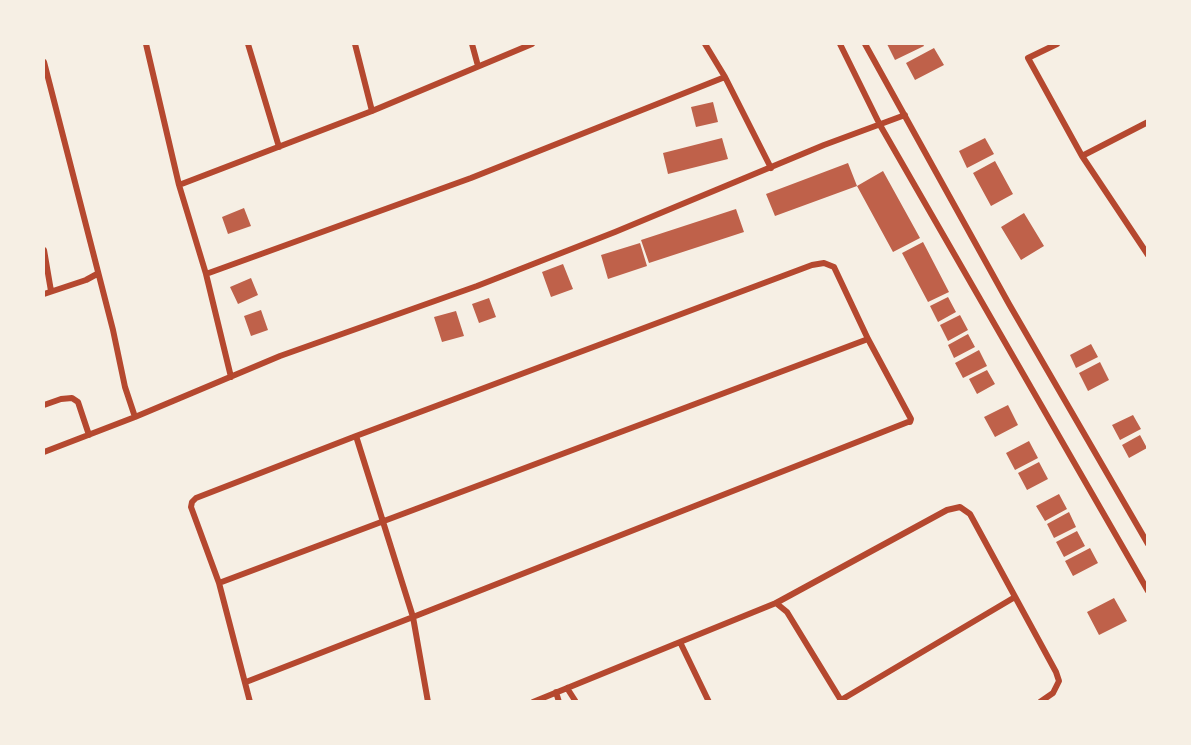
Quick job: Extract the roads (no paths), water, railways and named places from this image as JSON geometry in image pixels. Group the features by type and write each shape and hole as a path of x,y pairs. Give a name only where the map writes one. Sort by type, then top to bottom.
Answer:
{"street":[{"path":"146,44 179,185 206,274 231,377"},
{"path":"249,44 279,147"},
{"path":"355,44 372,111"},
{"path":"472,44 478,66"},
{"path":"179,185 372,111 532,44"},
{"path":"705,44 725,77 771,168"},
{"path":"840,44 879,125 1148,591"},
{"path":"865,44 1009,304 1148,544"},
{"path":"1057,44 1028,58 1082,156 1145,246 1148,255"},
{"path":"44,62 113,330 125,387 135,417"},
{"path":"206,274 471,178 725,77"},
{"path":"44,452 135,417 280,356 477,286 824,145 905,115"},
{"path":"1082,156 1148,122"},
{"path":"44,250 51,291"},
{"path":"246,682 908,423 911,419 868,339 834,267 824,263 818,264 196,498 191,507 219,583 250,702"},
{"path":"44,294 98,274"},
{"path":"219,583 868,339"},
{"path":"44,405 72,398 78,402 89,435"},
{"path":"356,436 413,616 428,702"},
{"path":"533,702 776,603 947,510 960,507 970,514 1059,681 1053,693 1040,702"},
{"path":"776,603 787,612 841,701 1015,597"},
{"path":"680,642 710,702"},
{"path":"567,688 576,702"},
{"path":"556,692 559,702"}]}
